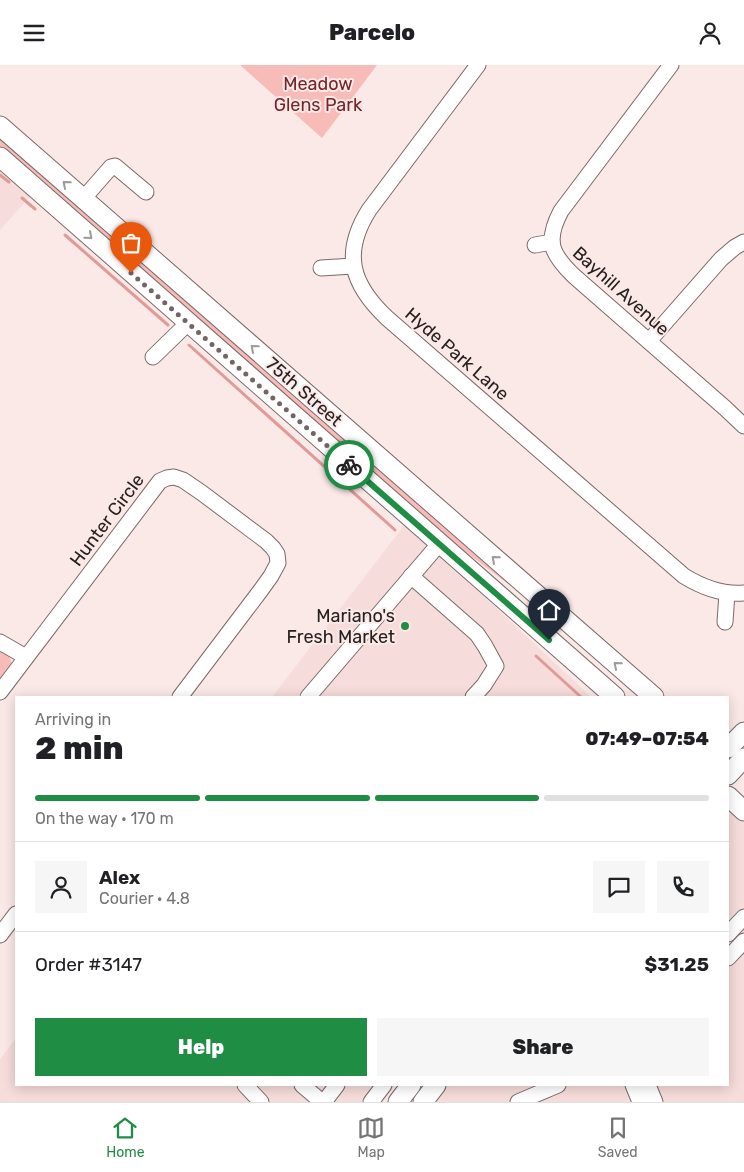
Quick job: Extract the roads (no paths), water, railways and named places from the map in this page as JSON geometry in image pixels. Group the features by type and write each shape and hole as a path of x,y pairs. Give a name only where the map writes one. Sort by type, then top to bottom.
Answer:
{"main road":[{"name":"75th Street","path":"0,126 653,696"},
{"name":"75th Street","path":"0,157 614,696"},
{"path":"729,748 744,732"},
{"path":"729,797 744,811"},
{"path":"398,1102 410,1086"},
{"path":"423,1102 435,1086"}],"street":[{"name":"Hyde Park Lane","path":"478,65 360,223 353,247 353,266 359,284 366,296 387,318 684,577 712,589 727,593 744,593"},
{"name":"Bayhill Avenue","path":"671,65 561,211 552,229 552,242 555,254 561,264 725,408 744,427"},
{"path":"84,199 111,167 115,167 146,192"},
{"path":"535,245 552,242"},
{"path":"649,341 721,259 734,247 744,243"},
{"path":"321,268 353,266"},
{"path":"153,357 188,323"},
{"name":"Hunter Circle","path":"0,692 160,481 174,477 183,480 202,493 266,541 273,548 278,563 261,590 181,696"},
{"path":"309,696 439,544"},
{"path":"411,576 472,629 481,640 496,666 484,685 474,696"},
{"path":"725,622 727,593"},
{"path":"0,642 26,657"},
{"path":"7,933 15,916"},
{"path":"729,933 744,917"},
{"path":"729,957 744,941"},
{"path":"246,1086 261,1102"},
{"path":"303,1086 323,1102 336,1086"},
{"path":"371,1102 383,1086"},
{"path":"518,1102 556,1086"},
{"path":"633,1086 640,1102"},
{"path":"648,1086 655,1102"}],"waterway":[{"path":"0,175 9,182"},
{"path":"22,198 35,209"},
{"path":"65,235 168,325"},
{"path":"189,345 395,530"},
{"path":"536,656 580,696"}],"place":[{"name":"Mariano's Fresh Market","path":"405,626"}],"park label":[{"name":"Meadow Glens Park","path":"318,94"}]}
